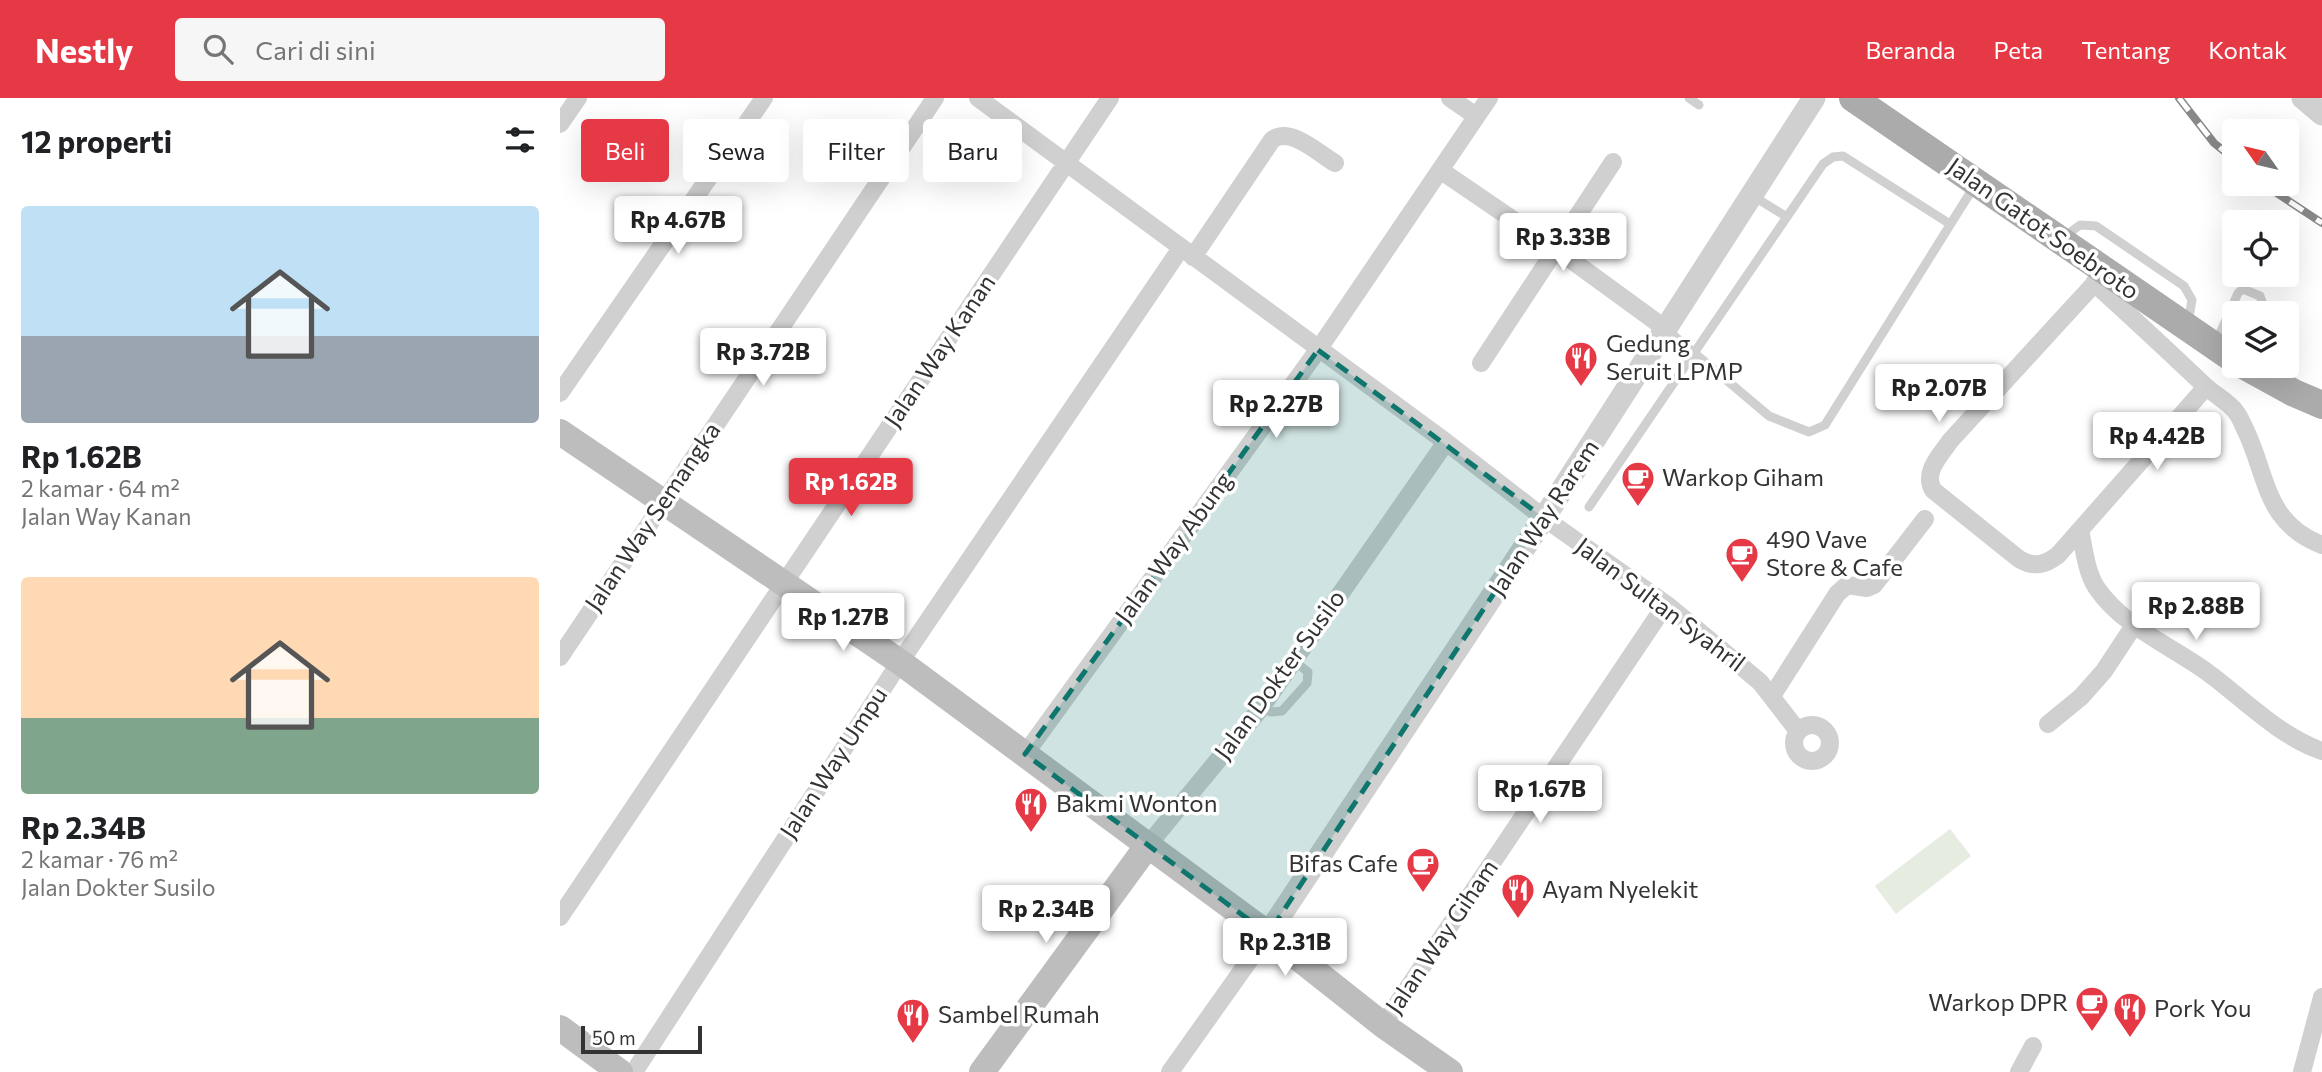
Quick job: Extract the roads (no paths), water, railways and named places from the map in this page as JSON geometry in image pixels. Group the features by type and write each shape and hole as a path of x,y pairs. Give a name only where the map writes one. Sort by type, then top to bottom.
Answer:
{"main road":[{"name":"Jalan Gatot Soebroto","path":"1853,98 2059,240 2099,278 2222,350"},
{"name":"Jalan Gatot Soebroto","path":"2269,378 2322,405"},
{"path":"560,432 900,662 1268,934 1446,1071"},
{"name":"Jalan Dokter Susilo","path":"982,1072 1148,845"},
{"path":"560,1028 620,1072"}],"street":[{"path":"560,124 578,98"},
{"path":"560,393 764,98"},
{"name":"Jalan Way Semangka","path":"560,657 935,98"},
{"name":"Jalan Sultan Syahril","path":"978,98 1446,442 1544,518 1666,604 1735,659 1772,696 1798,731"},
{"name":"Jalan Way Kanan","path":"560,917 1110,98"},
{"path":"1450,98 1476,116"},
{"name":"Jalan Way Abung","path":"1025,754 1318,350 1489,98"},
{"name":"Jalan Way Rarem","path":"1268,934 1544,518 1814,98"},
{"path":"2303,98 2322,114"},
{"name":"Jalan Way Umpu","path":"635,1072 900,662 1187,253 1272,141 1277,136 1289,136 1335,163"},
{"path":"1481,363 1613,162"},
{"path":"1440,170 1556,249 1665,329"},
{"path":"2206,387 2049,562 2034,565 2019,559 1938,494 1929,480 1931,470 1950,441 2099,278 2206,387 2237,412 2256,452 2276,512 2287,524 2322,545"},
{"name":"Jalan Dokter Susilo","path":"1148,845 1261,708 1446,442"},
{"path":"1772,696 1837,594 1847,585 1867,588 1874,585 1926,519"},
{"path":"2080,530 2095,585 2115,609 2207,672 2261,716 2293,737 2322,751"},
{"name":"Jalan Way Giham","path":"1383,1025 1666,604"},
{"path":"2048,724 2081,697 2104,671 2135,625"},
{"path":"1170,1072 1268,934"},
{"path":"2302,1072 2322,997"},
{"path":"2019,1072 2033,1046"}],"lane":[{"path":"1689,98 1699,105"},
{"path":"1589,507 1823,164 1833,157 1843,156 1950,224"},
{"path":"1665,329 1769,416 1809,432 1825,425 1976,183"},
{"path":"1751,195 1787,217"},
{"path":"2059,240 2080,225 2096,226 2184,286 2192,300 2187,328"},
{"path":"2237,301 2238,293 2243,289 2260,296 2262,301"}],"railway":[{"path":"2179,98 2222,149"},
{"path":"2281,196 2322,223"}],"place":[{"name":"Gedung Seruit LPMP","path":"1581,388"},
{"name":"Warkop Giham","path":"1638,508"},
{"name":"490 Vave Store & Cafe","path":"1742,584"},
{"name":"Bakmi Wonton","path":"1031,834"},
{"name":"Bifas Cafe","path":"1423,894"},
{"name":"Ayam Nyelekit","path":"1518,920"},
{"name":"Warkop DPR","path":"2092,1033"},
{"name":"Pork You","path":"2130,1039"},
{"name":"Sambel Rumah","path":"913,1045"}]}
